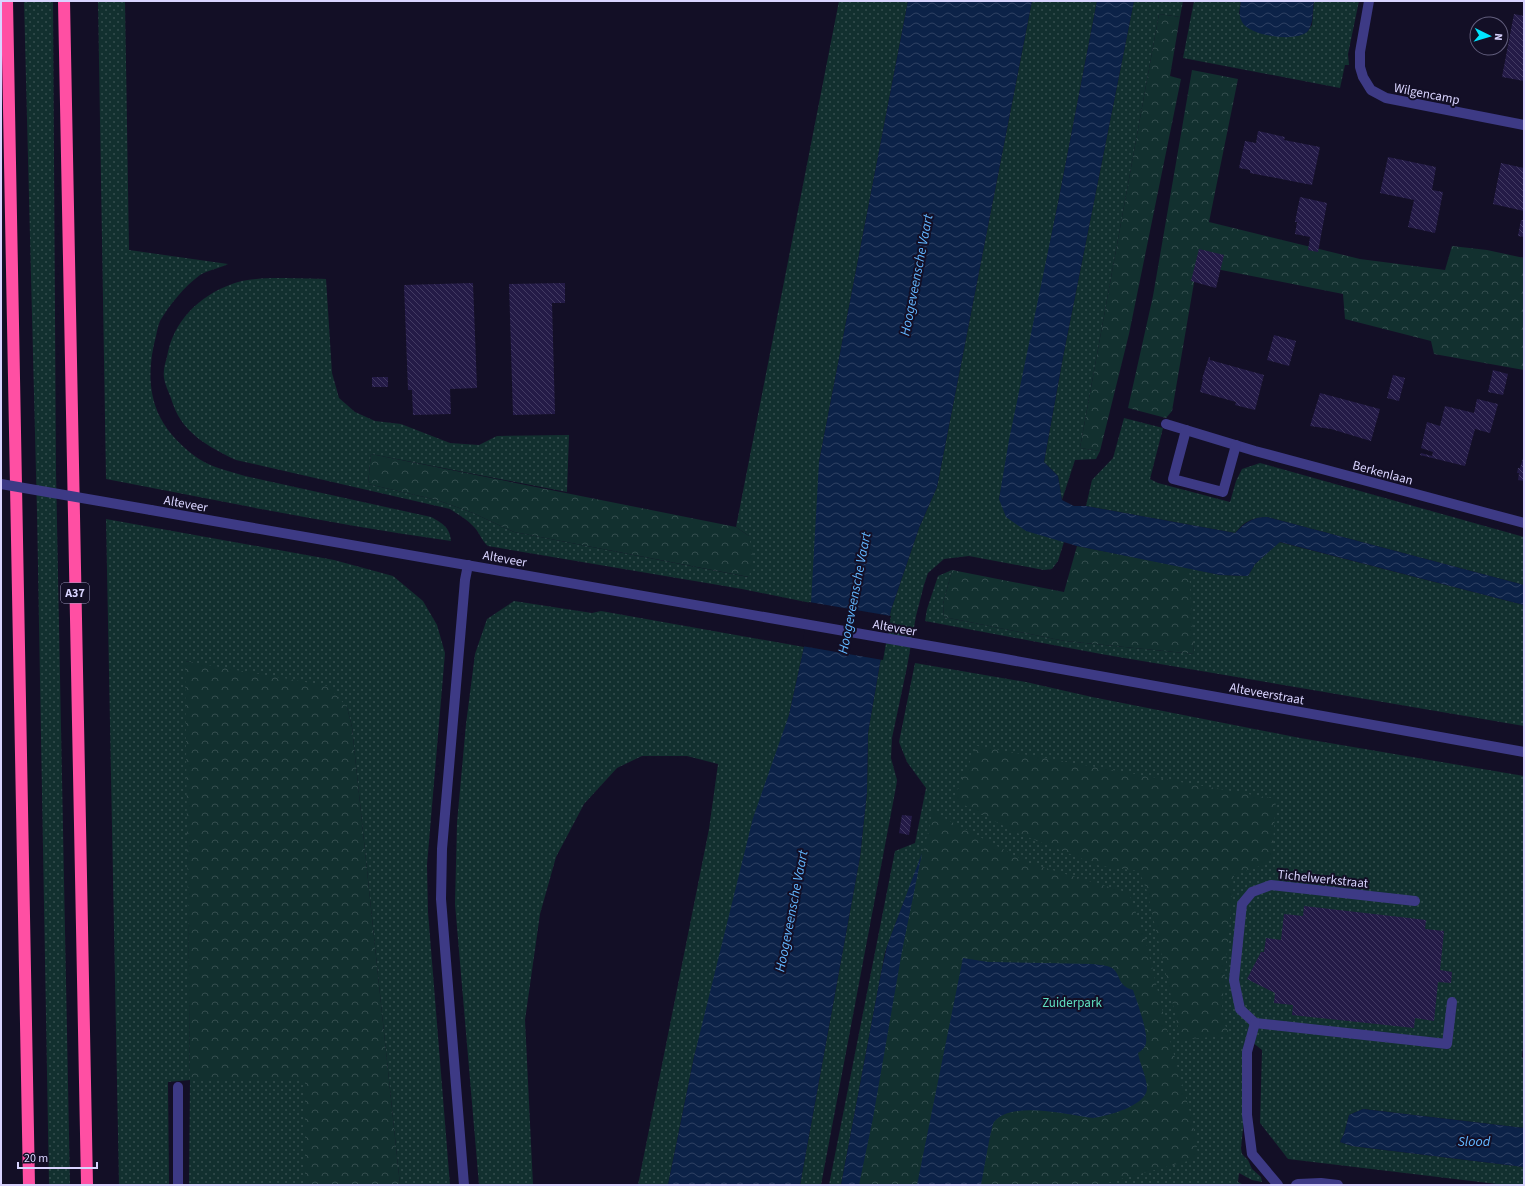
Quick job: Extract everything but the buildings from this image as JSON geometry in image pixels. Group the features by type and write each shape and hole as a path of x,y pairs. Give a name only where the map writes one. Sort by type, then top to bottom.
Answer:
{"highway":[{"path":"7,1 30,1185"},
{"name":"A37","path":"64,1 87,1185"}],"street":[{"name":"Wilgencamp","path":"1369,1 1360,52 1360,67 1363,77 1371,90 1386,98 1524,125"},
{"name":"Berkenlaan","path":"1166,424 1236,445 1524,523"},
{"path":"1186,430 1173,479 1223,492 1236,445"},
{"name":"Alteveer","path":"1,484 468,564 1005,659"},
{"path":"464,1185 441,899 442,849 468,564"},
{"name":"Alteveerstraat","path":"1005,659 1524,752"},
{"name":"Tichelwerkstraat","path":"1255,1023 1240,1009 1234,980 1242,904 1252,892 1271,885 1415,902"},
{"path":"1278,1185 1252,1154 1248,1115 1247,1052 1255,1023 1446,1044 1452,1002"},
{"path":"178,1087 178,1185"},
{"path":"1296,1185 1321,1183 1338,1185"}],"green space":[{"path":"24,1 53,1 56,472 70,1185 49,1185 37,512"},
{"path":"98,1 125,1 129,250 228,264 203,273 188,285 168,308 160,321 152,356 150,376 153,397 163,423 182,446 199,459 210,465 245,476 431,517 447,529 451,541 321,520 106,479"},
{"path":"839,1 908,1 819,462 833,538 811,603 742,589 488,546 472,525 450,509 236,460 204,443 185,426 180,419 166,385 164,370 170,344 175,332 189,312 209,295 220,289 242,281 265,278 326,279 332,373 339,398 355,412 375,421 401,424 450,443 479,445 497,436 569,435 567,492 371,454 368,484 437,500 473,513 514,532 748,577 749,536 736,527"},
{"path":"1032,1 1097,1 999,499 1064,542 1058,561 1052,569 1044,570 969,556 944,559 928,573 916,616 892,738 891,758 897,780 896,787 821,1185 800,1185 860,857 867,792 868,733 880,663 891,610 919,528 937,487"},
{"path":"1134,1 1183,1 1180,17 1159,14 1080,448 1100,451 1096,459 1075,460 1062,500 1058,476 1044,462 1063,357"},
{"path":"1194,1 1241,1 1239,14 1307,32 1312,25 1314,1 1359,1 1348,54 1349,65 1345,65 1340,88 1183,58"},
{"path":"1159,14 1180,17 1170,76 1181,79 1129,334 1100,451 1080,448"},
{"path":"1192,70 1238,79 1209,222 1360,259 1445,270 1452,246 1487,250 1524,258 1524,370 1434,354 1431,341 1345,319 1343,294 1206,267 1196,271 1172,411 1166,418 1128,408 1153,296"},
{"path":"1124,418 1163,428 1150,479 1158,483 1230,502 1236,481 1242,469 1260,463 1524,537 1524,585 1267,517 1249,521 1235,533 1086,506 1092,480 1113,458"},
{"path":"371,454 736,527 749,536 753,556 749,577 514,532 473,513 437,500 368,484"},
{"path":"106,519 334,560 393,576 423,601 437,625 445,653 427,865 428,912 450,1185 400,1185 352,727 347,707 186,661 190,1079 305,1079 305,1185 189,1185 190,1080 168,1082 169,1185 119,1185"},
{"path":"1279,542 1524,605 1524,726 1101,654 925,621 927,609 938,576 952,570 943,604 944,617 1065,641 1194,654 1189,599 1189,568 1220,575 1248,576 1255,564"},
{"path":"1077,546 1189,568 1194,654 1065,641 944,617 943,604 952,570 1064,592"},
{"path":"514,601 592,613 601,611 804,647 789,715 694,1057 668,1185 638,1185 709,829 718,764 687,756 642,756 617,768 584,804 556,857 540,914 525,1020 533,1185 479,1185 455,904 457,823 466,724 475,654 487,619"},
{"path":"185,661 328,686 347,707 352,727 400,1185 305,1185 305,1079 190,1080"},
{"name":"Zuiderpark","path":"915,663 1026,682 1092,697 1300,738 1524,776 1524,1037 1522,1057 1524,1059 1524,1128 1363,1109 1349,1115 1344,1134 1340,1142 1352,1146 1524,1167 1524,1185 1505,1185 1288,1159 1260,1123 1262,1050 1252,1042 1241,1148 1242,1154 1248,1160 1252,1169 1261,1177 1262,1182 1252,1180 1239,1173 1238,1182 1244,1185 851,1185 904,901 885,952 841,1185 829,1185 895,851 915,843 926,788 907,762 899,742"},
{"path":"977,746 1276,799 1272,857 1263,865 1234,875 1221,1017 1230,1035 1181,1040 1147,891 1139,871 1100,866 1015,832 953,799"},
{"path":"933,812 1029,863 1129,893 1145,938 1167,1029 1192,1120 1198,1154 1188,1161 1099,1185 981,1185 993,1125 994,1122 1002,1115 1027,1110 1041,1110 1093,1118 1120,1111 1140,1100 1145,1096 1146,1082 1140,1062 1127,988 1122,984 1114,969 1077,964 964,958 917,1185 859,1185 901,954 904,954 918,872"}],"water":[{"name":"Hoogeveensche Vaart","path":"908,1 1032,1 937,487 919,528 891,610 880,663 868,733 867,792 860,857 800,1185 668,1185 694,1057 753,818 789,715 804,647 811,603 819,462"},
{"path":"1097,1 1134,1 1063,357 1044,462 1058,476 1062,500 1074,506 1086,506 1235,533 1249,521 1267,517 1524,585 1524,605 1280,542 1255,564 1248,576 1220,575 1077,546 1026,531 1006,517 999,499 1009,440 1058,203"},
{"path":"1241,1 1314,1 1310,28 1302,35 1294,37 1274,36 1254,31 1246,27 1242,22 1240,14"},
{"path":"922,853 902,951 873,1118 859,1185 841,1185 887,946"},
{"path":"963,958 988,962 1093,964 1112,968 1122,983 1133,990 1142,1016 1146,1043 1144,1048 1138,1053 1146,1080 1147,1089 1145,1095 1133,1105 1099,1117 1093,1118 1055,1112 1027,1110 1002,1115 994,1122 993,1125 981,1185 917,1185"},
{"name":"Slood","path":"1363,1109 1524,1128 1524,1167 1352,1146 1340,1142 1344,1134 1349,1115"}],"pier":[{"path":"809,602 891,616 883,660 802,646"}]}
